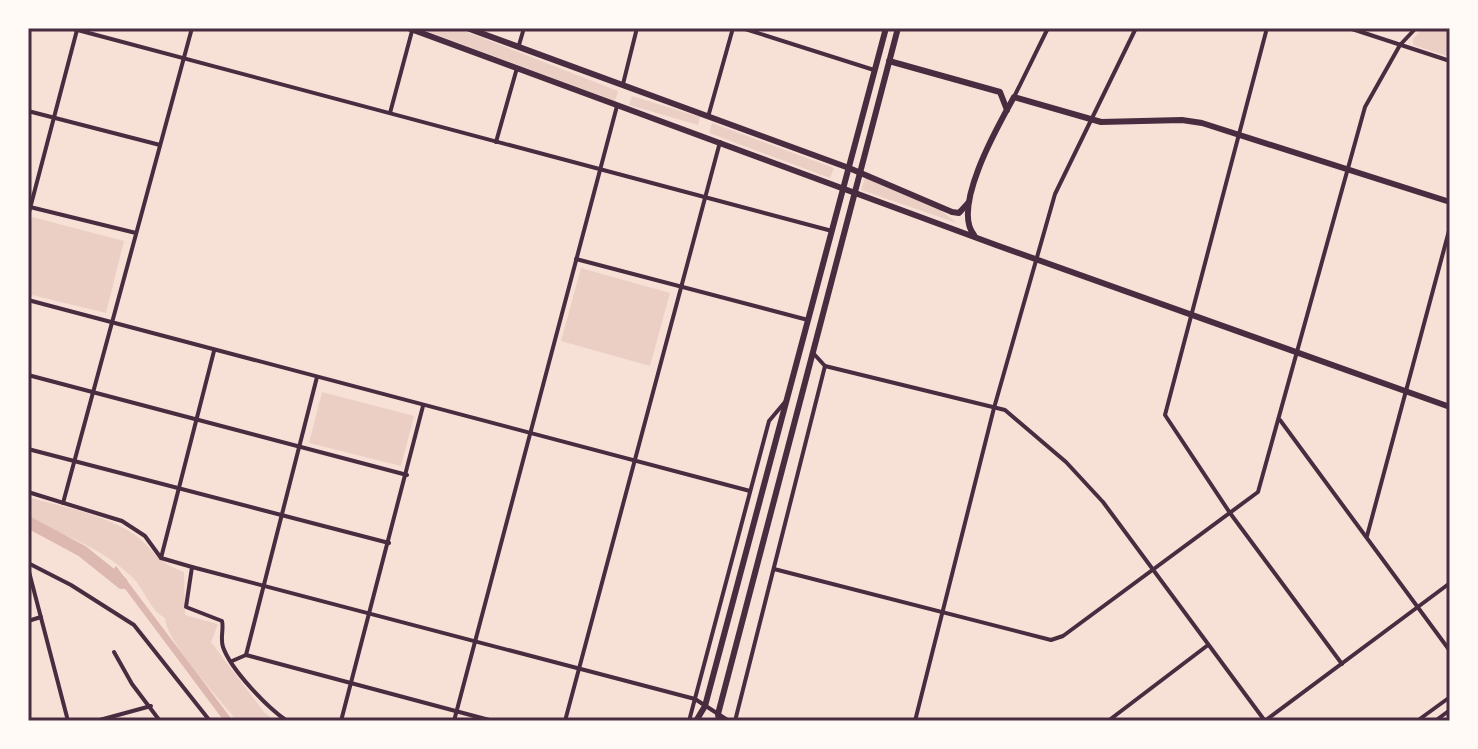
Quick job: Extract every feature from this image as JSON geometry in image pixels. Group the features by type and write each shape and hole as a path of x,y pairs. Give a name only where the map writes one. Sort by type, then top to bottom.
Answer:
{"main road":[{"path":"411,28 977,238 1450,407"},
{"path":"467,28 860,172 952,212 959,213 969,202"},
{"path":"696,721 705,706 886,28"},
{"path":"718,717 898,28"},
{"path":"889,61 1000,92 1007,110"},
{"path":"617,106 623,86"},
{"path":"977,238 968,227 969,202 987,147 1014,97 1101,122 1182,120 1239,132 1450,202"},
{"path":"703,136 708,117"}],"street":[{"path":"70,28 832,231"},
{"path":"63,503 192,28"},
{"path":"390,113 411,28"},
{"path":"518,48 524,28"},
{"path":"623,86 637,28"},
{"path":"708,117 733,28"},
{"path":"742,28 874,70"},
{"path":"1014,97 1048,28"},
{"path":"915,721 994,408 1055,194 1136,28"},
{"path":"1267,28 1166,406 1167,423 1342,664"},
{"path":"1349,28 1450,61"},
{"path":"774,569 1051,640 1063,636 1258,492 1365,107 1400,45 1416,28"},
{"path":"28,216 77,30"},
{"path":"496,142 517,68"},
{"path":"454,721 617,106"},
{"path":"28,111 160,145"},
{"path":"565,721 720,142"},
{"path":"29,206 136,233"},
{"path":"1367,536 1450,227"},
{"path":"576,259 808,320"},
{"path":"28,300 750,491"},
{"path":"161,558 214,350"},
{"path":"812,352 825,366 1005,410 1066,462 1103,502 1264,721 1450,583"},
{"path":"28,492 122,521 145,536 161,558 695,699 718,717 732,721 825,366"},
{"path":"28,375 407,475"},
{"path":"246,655 317,377"},
{"path":"689,721 769,421 787,401"},
{"path":"341,721 424,405"},
{"path":"1280,420 1450,651"},
{"path":"28,449 389,543"},
{"path":"28,566 68,721"},
{"path":"28,566 71,585 134,625 210,721"},
{"path":"192,567 186,607 222,621 224,648 232,661 264,703 287,721"},
{"path":"28,621 41,617"},
{"path":"1108,721 1208,645"},
{"path":"114,652 132,684 160,721"},
{"path":"232,661 246,655 493,721"},
{"path":"1417,721 1450,697"},
{"path":"96,721 151,706"},
{"path":"1435,721 1450,710"}],"shaded area":[{"path":"427,28 457,28 618,91 615,101 426,31"},
{"path":"1423,28 1450,28 1450,57 1413,45 1413,39"},
{"path":"632,96 700,117 698,125 629,105"},
{"path":"712,123 834,168 830,178 709,133"},
{"path":"865,178 939,209 957,223 861,190"},
{"path":"32,217 124,241 106,313 28,294 28,233"},
{"path":"581,268 670,293 650,366 561,341"},
{"path":"322,392 414,416 401,466 309,443"},
{"path":"28,497 83,512 123,528 166,563 184,572 185,615 218,624 211,642 264,712 275,721 237,721 184,655 174,641 165,618 155,610 133,578 97,551 28,519"},
{"path":"116,566 233,721 224,721 126,590 109,575"}],"waterway":[{"path":"28,522 82,551 122,583"}]}
